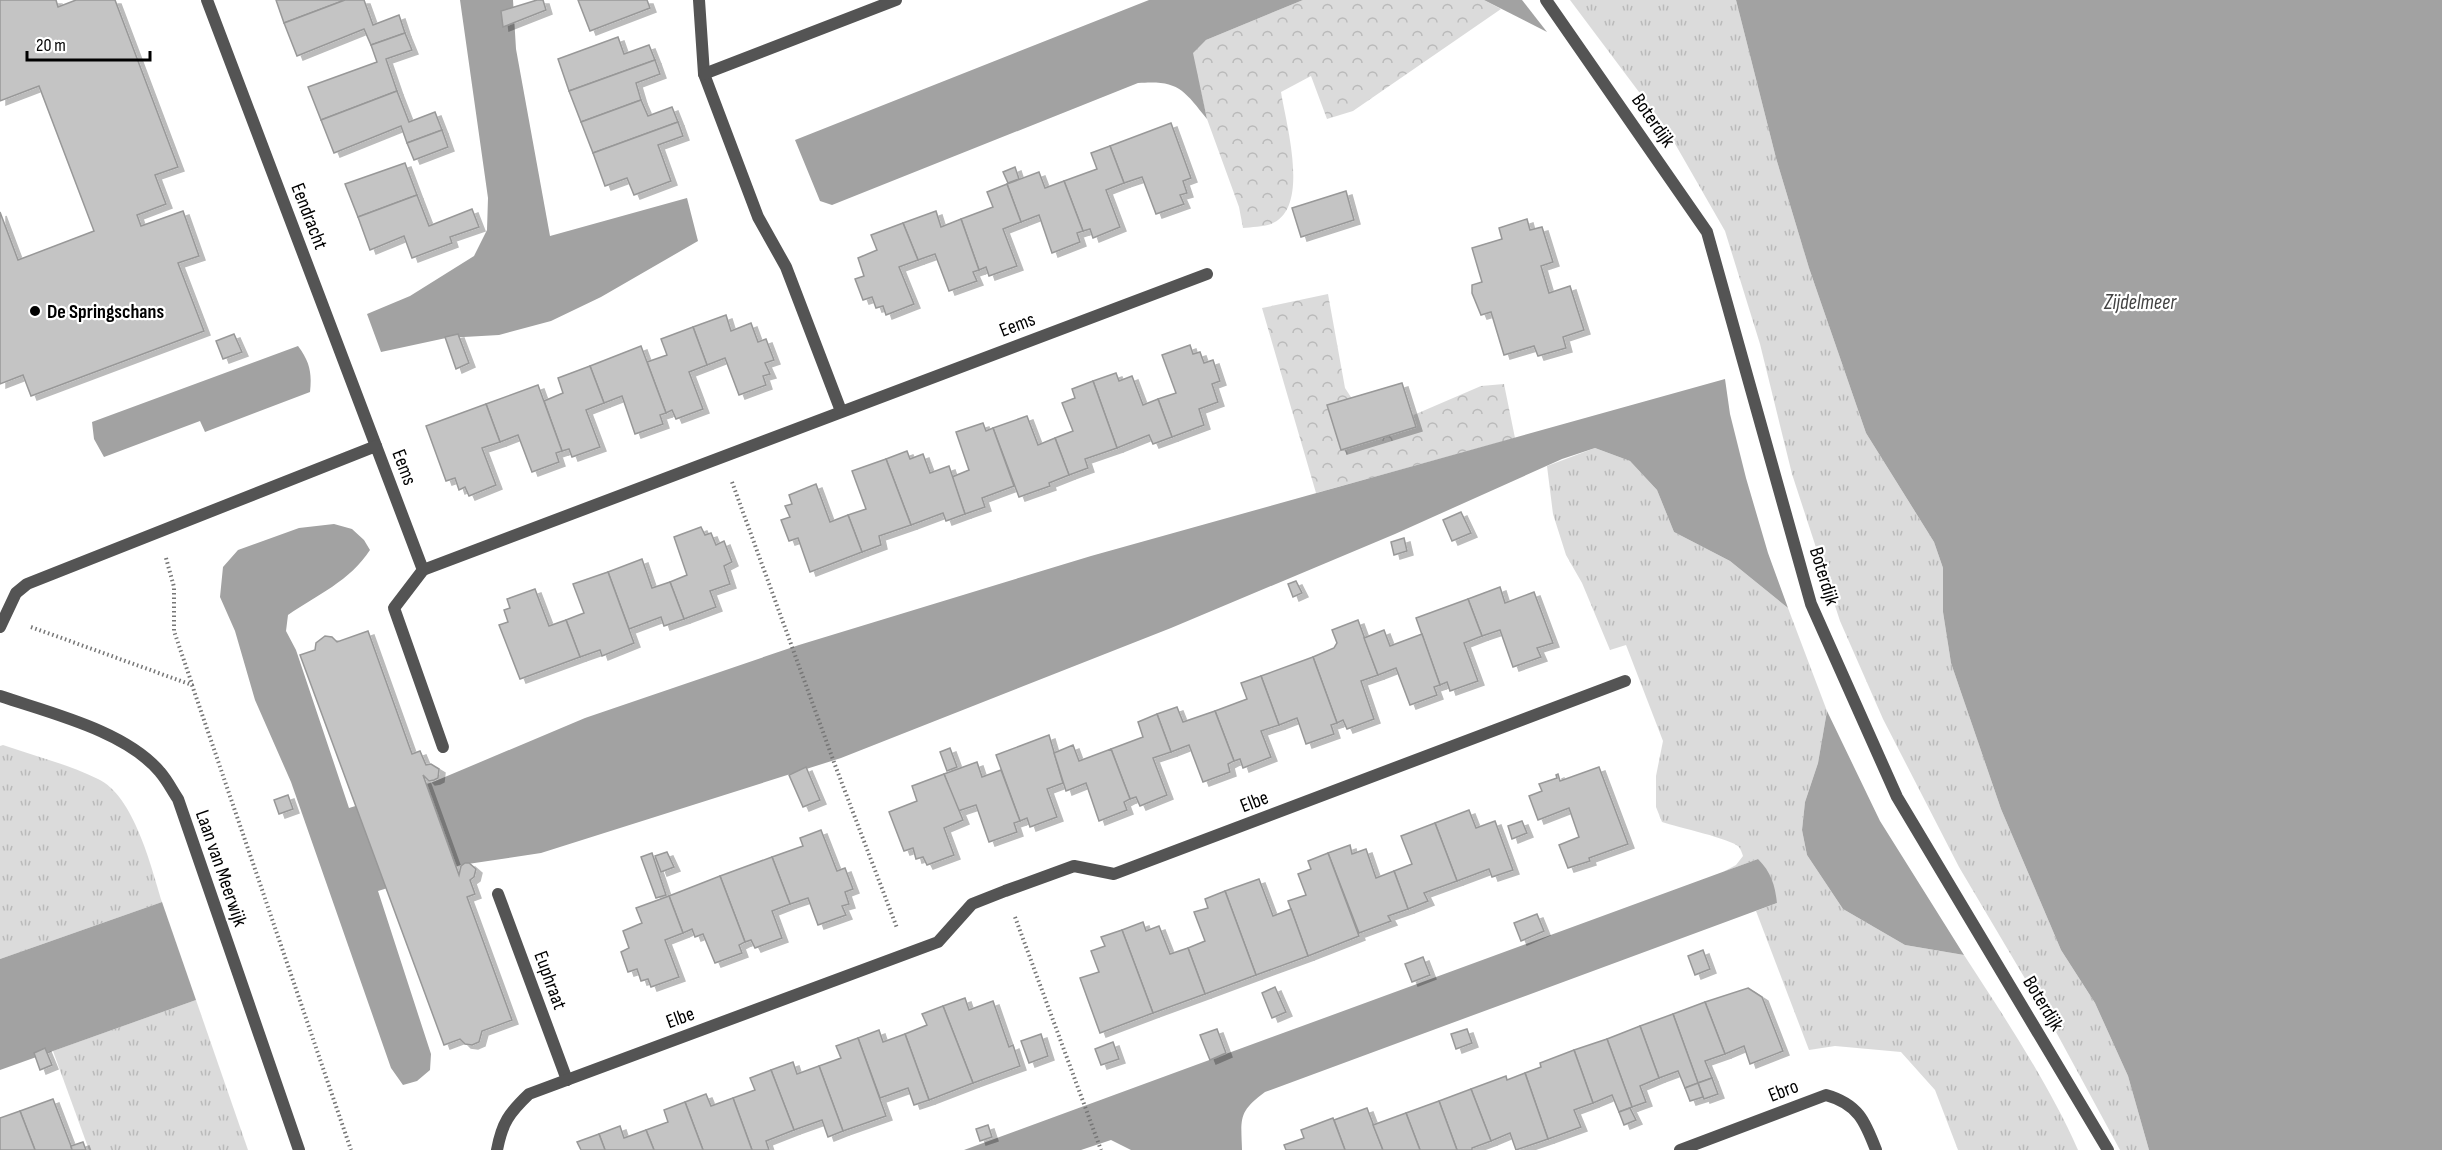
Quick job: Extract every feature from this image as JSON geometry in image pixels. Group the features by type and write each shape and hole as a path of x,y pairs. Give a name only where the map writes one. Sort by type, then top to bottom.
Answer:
{"street":[{"name":"Eendracht","path":"207,0 376,446"},
{"path":"699,0 704,74 758,217 786,267 841,411"},
{"path":"704,74 896,0"},
{"name":"Boterdijk","path":"1546,0 1707,232 1811,604 1897,797 2108,1150"},
{"name":"Eems","path":"0,627 16,593 27,584 376,446 423,570 1207,274"},
{"path":"423,570 393,608 443,747"},
{"name":"Elbe","path":"497,1150 508,1114 529,1094 938,942 972,904 1074,866 1114,874 1625,681"},
{"name":"Laan van Meerwijk","path":"0,696 109,734 135,749 160,771 178,799 299,1150"},
{"name":"Euphraat","path":"498,894 567,1080"},
{"name":"Ebro","path":"1680,1150 1826,1095 1840,1099 1856,1110 1866,1123 1876,1150"}],"path":[{"path":"722,456 907,954"},
{"path":"157,532 174,588 176,638 192,686"},
{"path":"1005,891 1101,1148"}],"green space":[{"path":"1303,0 1484,0 1501,9 1353,111 1327,119 1311,76 1281,92 1293,164 1290,202 1283,215 1271,224 1243,228 1239,207 1207,119 1192,53 1206,40"},
{"path":"1570,0 1736,0 1776,158 1809,268 1866,433 1934,542 1943,568 1943,612 1951,663 2001,809 2061,950 2095,1003 2128,1076 2149,1150 2120,1150 2049,1019 1959,867 1883,719 1840,621 1792,474 1760,344 1725,231 1666,128"},
{"path":"1328,294 1345,388 1362,414 1395,423 1481,386 1504,384 1515,438 1316,493 1262,308"},
{"path":"1595,448 1630,461 1657,490 1674,532 1730,561 1788,608 1827,711 1818,763 1805,802 1802,830 1807,855 1843,909 1905,945 1964,955 2039,1075 2078,1150 1958,1150 1935,1090 1901,1052 1835,1046 1809,1050 1756,911 1777,903 1758,859 1723,872 1736,865 1743,856 1739,847 1716,837 1662,822 1656,807 1656,776 1663,741 1626,645 1610,650 1582,583 1566,555 1553,514 1547,466"},
{"path":"3,745 75,769 98,779 111,788 122,800 139,833 162,902 0,959 0,746"},
{"path":"196,1000 248,1150 89,1150 53,1051"}],"water":[{"path":"460,0 513,0 516,49 550,236 687,198 698,241 601,297 551,321 499,335 446,338 381,352 367,314 410,296 474,256 487,230 488,198"},
{"path":"1149,0 1303,0 1206,40 1193,53 1207,119 1192,100 1171,85 1138,83 832,205 820,201 795,140"},
{"path":"1484,0 1522,0 1547,32"},
{"name":"Zijdelmeer","path":"1736,0 2442,0 2442,1150 2149,1150 2128,1076 2095,1003 2061,950 2001,809 1951,663 1943,612 1943,568 1934,542 1866,433 1809,268 1776,158"},
{"path":"298,346 309,368 310,392 205,432 200,421 104,457 94,439 92,422"},
{"path":"1725,379 1730,414 1746,478 1768,553 1788,608 1730,561 1674,532 1657,490 1630,461 1595,448 1562,459 1395,534 1171,628 841,758 541,853 461,865 378,891 431,1054 430,1070 417,1081 403,1085 391,1068 291,782 255,700 235,631 220,597 223,567 238,550 299,528 334,524 352,529 364,540 370,550 362,561 343,579 288,615 286,631 296,650 349,808 433,782 585,718 799,645 1091,556"},
{"path":"1827,711 1880,821 1964,955 1905,945 1843,909 1807,855 1802,830 1805,802 1818,763"},
{"path":"1758,859 1772,879 1777,903 1265,1092 1250,1105 1243,1116 1242,1150 1131,1150 1111,1140 1081,1150 964,1150"},
{"path":"162,902 196,1000 0,1070 0,959"}],"building":[{"path":"0,0 56,0 58,7 76,0 115,0 178,167 155,175 166,204 137,215 141,226 183,211 199,256 178,263 204,331 31,396 23,375 0,384 0,212 18,260 94,231 39,86 0,101"},
{"path":"276,0 345,0 284,23"},
{"path":"345,0 364,0 373,25 399,15 405,33 371,45 364,29 297,56 284,23"},
{"path":"543,0 546,10 503,27 501,11"},
{"path":"578,0 647,0 650,8 590,31"},
{"path":"405,33 412,50 386,59 397,91 321,120 308,87 377,62 371,45"},
{"path":"618,37 624,54 649,45 655,60 569,91 558,59"},
{"path":"655,60 660,74 636,83 641,100 581,122 569,91"},
{"path":"397,91 409,122 435,112 442,130 407,143 401,126 334,153 321,120"},
{"path":"641,100 648,116 672,107 678,122 593,153 581,122"},
{"path":"678,122 683,136 658,145 671,181 634,195 627,178 605,186 593,153"},
{"path":"1171,123 1191,178 1183,181 1187,193 1180,195 1184,204 1156,214 1142,177 1124,183 1110,146"},
{"path":"442,130 448,147 414,160 407,143"},
{"path":"1110,146 1124,183 1106,190 1120,227 1093,238 1090,229 1083,231 1064,181 1097,169 1091,153"},
{"path":"405,163 417,195 358,217 345,184"},
{"path":"1015,167 1019,179 1008,183 1003,172"},
{"path":"1039,172 1045,188 1064,181 1083,231 1077,233 1080,242 1052,253 1039,215 1021,222 1007,184"},
{"path":"1007,184 1021,222 1003,229 1017,266 989,276 986,267 979,270 961,219 993,207 987,192"},
{"path":"1346,191 1354,220 1301,237 1292,208"},
{"path":"417,195 429,226 472,209 479,227 450,237 452,243 412,258 404,236 370,250 358,217"},
{"path":"936,211 941,227 961,219 979,270 973,272 977,281 949,291 935,254 918,260 903,223"},
{"path":"1527,219 1530,230 1542,227 1553,262 1541,266 1549,293 1570,286 1584,330 1563,337 1566,348 1538,356 1534,346 1504,355 1491,312 1481,315 1472,293 1472,285 1482,282 1472,248 1502,239 1499,228"},
{"path":"903,223 918,260 899,267 914,304 886,315 883,306 876,308 872,297 863,300 855,279 864,276 858,258 877,250 871,235"},
{"path":"726,315 731,331 751,323 758,342 766,339 774,360 765,363 770,374 763,376 766,385 739,395 725,358 707,365 693,327"},
{"path":"693,327 707,365 689,372 703,409 676,419 672,410 666,413 647,362 667,355 661,339"},
{"path":"234,334 242,352 223,359 216,341"},
{"path":"458,334 469,363 456,369 445,337"},
{"path":"1190,345 1193,354 1200,352 1204,363 1213,360 1220,381 1212,384 1218,402 1199,409 1204,425 1172,437 1158,399 1176,393 1162,355"},
{"path":"641,346 666,413 660,415 663,424 635,434 622,396 604,403 590,366"},
{"path":"590,366 604,403 586,410 600,447 572,457 569,449 562,451 544,401 563,393 558,378"},
{"path":"1116,373 1119,381 1132,376 1143,405 1158,399 1172,437 1153,444 1149,435 1117,448 1093,381"},
{"path":"1093,381 1117,448 1085,459 1088,468 1069,475 1055,438 1073,431 1062,403 1075,398 1072,389"},
{"path":"1402,383 1416,427 1341,450 1327,405"},
{"path":"538,385 562,451 556,453 559,462 532,472 518,435 500,442 486,404"},
{"path":"486,404 500,442 482,448 496,485 469,496 465,487 459,490 455,478 446,481 426,426"},
{"path":"1027,416 1038,445 1055,438 1069,475 1049,483 1050,486 1019,497 993,428"},
{"path":"983,423 986,431 993,428 1014,486 982,498 985,507 965,514 952,477 969,470 956,432"},
{"path":"907,451 910,459 923,454 930,473 949,466 965,514 946,521 943,513 911,525 886,459"},
{"path":"886,459 911,525 879,536 881,545 862,552 848,515 866,509 852,471"},
{"path":"816,484 830,522 848,515 862,552 810,572 798,538 789,541 781,520 790,517 785,506 792,504 789,495"},
{"path":"1461,512 1471,533 1452,541 1443,520"},
{"path":"701,527 705,535 711,533 716,545 724,541 732,562 724,566 730,584 710,591 716,607 684,619 670,582 687,575 674,537"},
{"path":"1404,538 1407,551 1394,555 1391,542"},
{"path":"642,559 652,588 670,582 684,619 664,626 661,617 629,629 608,572"},
{"path":"608,572 634,643 602,656 600,650 580,657 566,620 584,613 573,584"},
{"path":"1296,581 1302,593 1293,597 1288,584"},
{"path":"1500,587 1505,603 1534,592 1553,643 1537,648 1541,657 1513,667 1500,630 1482,636 1468,599"},
{"path":"535,589 549,626 566,620 580,657 520,679 499,625 508,622 504,610 510,608 507,599"},
{"path":"1468,599 1482,636 1464,643 1478,681 1450,691 1447,682 1440,685 1416,618"},
{"path":"1358,620 1378,675 1361,681 1374,719 1347,729 1343,720 1337,723 1313,657 1334,648 1337,643 1332,630"},
{"path":"1384,630 1390,646 1422,634 1440,685 1434,687 1437,695 1410,705 1396,668 1378,675 1364,638"},
{"path":"368,631 412,754 420,751 426,765 431,764 439,769 438,778 434,780 429,781 423,775 459,875 461,866 465,863 469,863 476,869 474,877 470,880 475,894 467,897 512,1020 482,1031 479,1042 472,1045 465,1044 460,1039 444,1045 300,655 315,650 316,643 325,636 332,637 337,642"},
{"path":"1313,657 1337,723 1331,725 1334,734 1306,744 1297,718 1279,725 1261,676"},
{"path":"1261,676 1279,725 1261,731 1271,757 1243,768 1240,759 1234,761 1215,711 1247,699 1241,683"},
{"path":"1177,707 1183,722 1215,711 1234,761 1228,764 1230,772 1203,782 1189,745 1171,752 1157,714"},
{"path":"1157,714 1171,752 1153,758 1167,795 1140,806 1136,797 1130,799 1111,749 1143,737 1138,722"},
{"path":"1049,735 1063,783 1047,789 1057,817 1030,827 1027,818 1020,821 996,755"},
{"path":"1073,745 1079,761 1111,749 1130,799 1124,802 1127,810 1099,821 1086,783 1066,791 1054,753"},
{"path":"950,748 957,767 947,771 940,752"},
{"path":"977,762 982,777 1001,770 1020,821 1014,823 1017,832 989,842 976,805 958,811 944,774"},
{"path":"806,767 820,800 803,807 789,775"},
{"path":"1599,767 1628,844 1568,868 1559,845 1579,837 1569,808 1538,820 1529,796 1542,791 1539,784 1557,778 1558,774 1560,781"},
{"path":"944,774 963,820 944,828 954,855 927,865 923,857 916,859 913,848 904,851 889,812 917,801 912,786"},
{"path":"288,795 293,809 279,814 274,800"},
{"path":"1469,810 1476,828 1495,821 1513,870 1492,877 1489,869 1457,881 1435,823"},
{"path":"1522,821 1527,833 1512,839 1508,826"},
{"path":"1435,823 1457,881 1424,893 1428,901 1408,909 1394,871 1412,864 1401,836"},
{"path":"821,830 837,871 845,868 853,889 845,892 849,904 842,906 846,915 818,925 808,898 790,904 772,857 803,846 800,838"},
{"path":"1350,845 1352,854 1366,849 1376,878 1394,871 1408,909 1388,916 1391,921 1359,933 1328,853"},
{"path":"667,852 674,867 661,872 655,856"},
{"path":"652,853 666,895 656,898 641,857"},
{"path":"1328,853 1359,936 1308,956 1288,901 1306,895 1298,874 1311,869 1308,861"},
{"path":"772,857 790,904 772,911 782,938 755,948 751,940 745,942 720,876"},
{"path":"720,876 745,942 739,945 742,953 715,963 703,934 695,937 692,929 683,933 669,896"},
{"path":"1259,879 1273,916 1291,909 1308,956 1256,975 1225,891"},
{"path":"1225,891 1256,975 1205,994 1188,948 1205,941 1194,912 1208,908 1205,899"},
{"path":"669,896 683,933 665,940 679,977 651,987 648,979 641,981 637,969 628,972 621,952 629,948 623,931 642,923 636,908"},
{"path":"1537,914 1544,931 1521,941 1514,923"},
{"path":"1143,922 1146,931 1159,926 1170,954 1188,948 1205,994 1153,1013 1122,930"},
{"path":"1122,930 1153,1013 1100,1033 1080,978 1099,972 1091,951 1105,946 1101,937"},
{"path":"1703,950 1710,969 1695,975 1688,956"},
{"path":"1423,957 1430,975 1412,982 1405,964"},
{"path":"1275,987 1286,1012 1272,1018 1262,993"},
{"path":"1748,988 1762,997 1783,1051 1750,1064 1744,1046 1725,1054 1705,1002"},
{"path":"965,998 969,1010 993,1001 1009,1047 1013,1045 1020,1066 973,1083 943,1006"},
{"path":"1705,1002 1725,1054 1705,1061 1712,1078 1698,1083 1673,1014"},
{"path":"943,1006 973,1083 929,1100 905,1034 927,1025 922,1014"},
{"path":"1673,1014 1698,1083 1685,1088 1678,1071 1659,1078 1640,1026"},
{"path":"1640,1026 1659,1078 1640,1086 1646,1102 1632,1107 1607,1039"},
{"path":"1217,1029 1226,1053 1210,1060 1200,1035"},
{"path":"1467,1029 1472,1043 1456,1049 1451,1034"},
{"path":"879,1030 883,1042 905,1034 929,1100 914,1105 908,1088 880,1098 858,1038"},
{"path":"1041,1034 1048,1056 1029,1063 1021,1041"},
{"path":"858,1038 886,1116 843,1131 819,1066 841,1058 836,1046"},
{"path":"1607,1039 1632,1107 1619,1112 1612,1095 1593,1103 1574,1050"},
{"path":"1113,1042 1119,1059 1101,1065 1095,1049"},
{"path":"45,1048 52,1065 40,1070 34,1053"},
{"path":"1574,1050 1593,1103 1574,1110 1581,1127 1548,1139 1525,1073 1541,1067 1540,1063"},
{"path":"793,1062 797,1074 819,1066 843,1131 828,1137 822,1120 794,1130 771,1070"},
{"path":"771,1070 794,1130 766,1141 769,1150 752,1150 733,1098 755,1090 750,1078"},
{"path":"1525,1073 1548,1139 1516,1150 1510,1133 1491,1141 1471,1089 1506,1076 1507,1080"},
{"path":"1712,1078 1718,1094 1704,1099 1698,1083"},
{"path":"1698,1083 1703,1097 1690,1101 1685,1088"},
{"path":"1471,1089 1491,1141 1472,1148 1472,1150 1457,1150 1439,1101"},
{"path":"706,1094 711,1106 733,1098 752,1150 703,1150 685,1102"},
{"path":"53,1099 72,1150 35,1150 20,1111"},
{"path":"1439,1101 1457,1150 1420,1150 1406,1113"},
{"path":"685,1102 703,1150 654,1150 646,1130 668,1122 664,1110"},
{"path":"1367,1108 1383,1150 1345,1150 1334,1120"},
{"path":"1630,1108 1636,1120 1624,1125 1619,1112"},
{"path":"20,1111 35,1150 0,1150 0,1118"},
{"path":"1406,1113 1420,1150 1383,1150 1373,1125"},
{"path":"1333,1118 1345,1150 1286,1150 1284,1145 1304,1138 1301,1130"},
{"path":"988,1125 992,1137 980,1141 976,1129"},
{"path":"620,1126 624,1138 646,1130 654,1150 605,1150 599,1134"},
{"path":"599,1134 605,1150 581,1150 577,1142"},
{"path":"83,1142 86,1150 72,1150 71,1146"}],"place":[{"name":"De Springschans","path":"35,311"}]}
